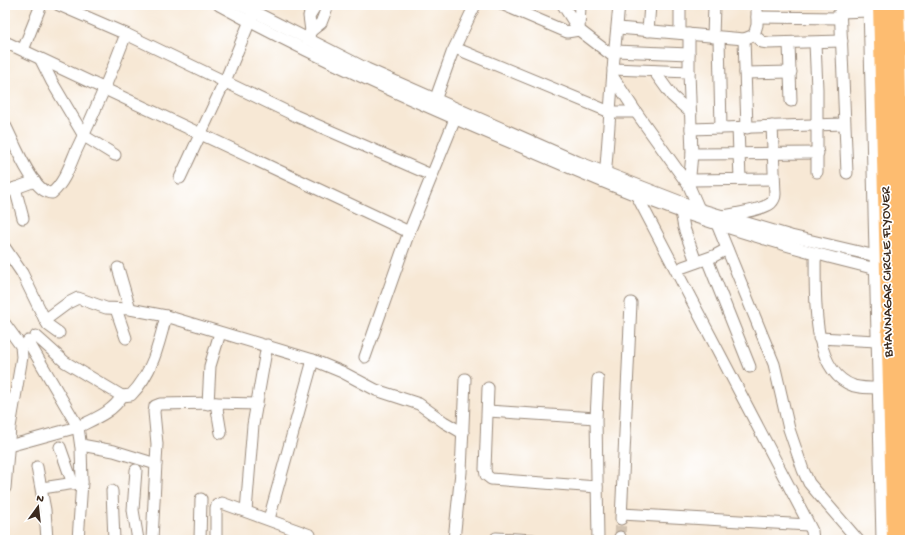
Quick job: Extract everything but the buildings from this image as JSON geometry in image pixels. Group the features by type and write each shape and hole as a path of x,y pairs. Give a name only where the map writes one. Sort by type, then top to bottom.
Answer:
{"highway":[{"name":"BHAVNAGAR CIRCLE FLYOVER","path":"896,5 908,540"},
{"name":"BHAVNAGAR CIRCLE FLYOVER","path":"873,7 895,540"}],"street":[{"path":"23,50 41,5"},
{"path":"59,5 126,34 296,116 431,175"},
{"path":"219,5 309,35 367,69 434,104"},
{"path":"241,5 251,16 304,50 457,114 563,156 636,194 681,212 876,256"},
{"path":"309,35 310,16 316,5"},
{"path":"309,35 319,26 328,5"},
{"path":"434,104 455,48 475,5"},
{"path":"504,5 567,32 579,30"},
{"path":"563,5 579,30 615,54 689,54"},
{"path":"579,30 580,5"},
{"path":"605,177 619,5"},
{"path":"648,31 650,5"},
{"path":"680,5 684,34 689,54 688,72 692,154 690,183"},
{"path":"714,5 720,128"},
{"path":"740,179 739,154 745,73 749,37 757,25 757,5"},
{"path":"906,5 910,127"},
{"path":"757,17 840,12 873,7 877,341 882,540"},
{"path":"840,12 847,173"},
{"path":"180,178 225,81 251,16"},
{"path":"618,28 716,37 749,37 762,42 814,43 842,41"},
{"path":"5,125 35,181 47,193 52,193 62,182 84,136 106,88 126,34"},
{"path":"5,42 41,60 106,88 408,232"},
{"path":"789,43 791,101"},
{"path":"814,43 818,153 817,172"},
{"path":"455,48 610,112 636,112"},
{"path":"41,60 84,136 115,155"},
{"path":"613,73 654,71 688,72"},
{"path":"654,71 672,96 691,113"},
{"path":"745,73 791,72"},
{"path":"613,73 636,112 690,183 699,209"},
{"path":"365,357 408,232 457,114"},
{"path":"691,129 844,124"},
{"path":"719,220 771,203 776,194 772,126"},
{"path":"692,154 818,153"},
{"path":"605,177 699,209 719,220 815,253 876,269"},
{"path":"690,183 740,179 774,179"},
{"path":"23,218 10,190 35,181"},
{"path":"636,194 808,525 813,540"},
{"path":"681,212 685,233 702,260 750,368"},
{"path":"719,220 727,249 774,364 790,429 803,470 820,496 858,540"},
{"path":"5,248 22,273 47,323 59,333"},
{"path":"683,267 727,249"},
{"path":"815,253 819,338 824,352 835,372 846,382 862,388 878,388"},
{"path":"118,268 130,309"},
{"path":"5,488 8,439 22,357 28,341 68,303 78,298 106,308 130,309 166,316 313,360 342,372 376,390 419,404 444,422 463,433"},
{"path":"631,303 621,517 808,525"},
{"path":"116,309 126,338"},
{"path":"5,324 28,341 122,396 131,395 149,371 160,341 166,316"},
{"path":"220,333 210,366 212,403 221,433"},
{"path":"819,338 877,341"},
{"path":"28,341 78,427 81,445 78,483 78,540"},
{"path":"246,511 253,425 267,345"},
{"path":"269,519 313,360"},
{"path":"454,540 463,433 464,379"},
{"path":"598,379 596,418 598,540"},
{"path":"488,388 486,475 491,479 498,481 597,487"},
{"path":"8,439 78,427 108,411 119,402 122,396"},
{"path":"5,397 8,439"},
{"path":"152,540 157,444 154,412 155,406 160,404 257,404"},
{"path":"488,411 596,418"},
{"path":"81,445 114,450 156,464"},
{"path":"60,447 78,483"},
{"path":"37,467 42,488 47,540"},
{"path":"136,470 133,510 138,540"},
{"path":"42,488 78,483"},
{"path":"112,491 114,540"},
{"path":"200,540 201,500"},
{"path":"216,540 217,505 222,502 310,535 310,540"},
{"path":"496,538 533,540"}],"tunnel":[{"path":"620,537 621,519"}]}
